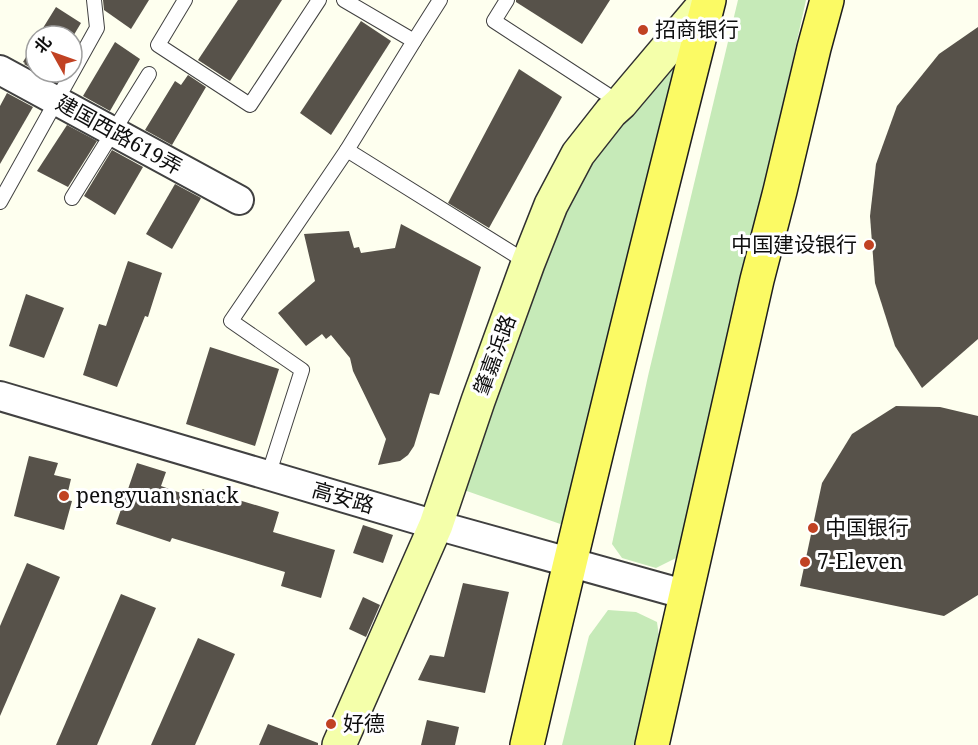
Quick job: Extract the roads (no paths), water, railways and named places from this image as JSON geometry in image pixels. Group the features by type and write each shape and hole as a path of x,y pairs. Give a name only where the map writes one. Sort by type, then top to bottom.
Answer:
{"main road":[{"name":"肇嘉浜路","path":"527,745 569,563 709,0"},
{"path":"652,745 757,280 827,0"}],"street":[{"name":"肇嘉浜路","path":"339,745 436,525 478,401 550,205 578,154 611,112 621,104 709,0"},
{"name":"建国西路619弄","path":"0,70 239,200"},
{"name":"高安路","path":"0,396 436,525 687,595"}],"lane":[{"path":"0,202 97,28 94,0"},
{"path":"185,0 158,45 250,105 319,0"},
{"path":"344,0 414,41"},
{"path":"268,476 302,370 231,321 347,150 440,0"},
{"path":"507,0 494,21 621,104"},
{"path":"72,198 149,74"},
{"path":"347,150 528,263"}],"place":[{"name":"招商银行","path":"643,30"},
{"name":"中国建设银行","path":"869,245"},
{"name":"pengyuan snack","path":"64,496"},
{"name":"中国银行","path":"813,528"},
{"name":"7-Eleven","path":"805,562"},
{"name":"好德","path":"331,724"}]}
